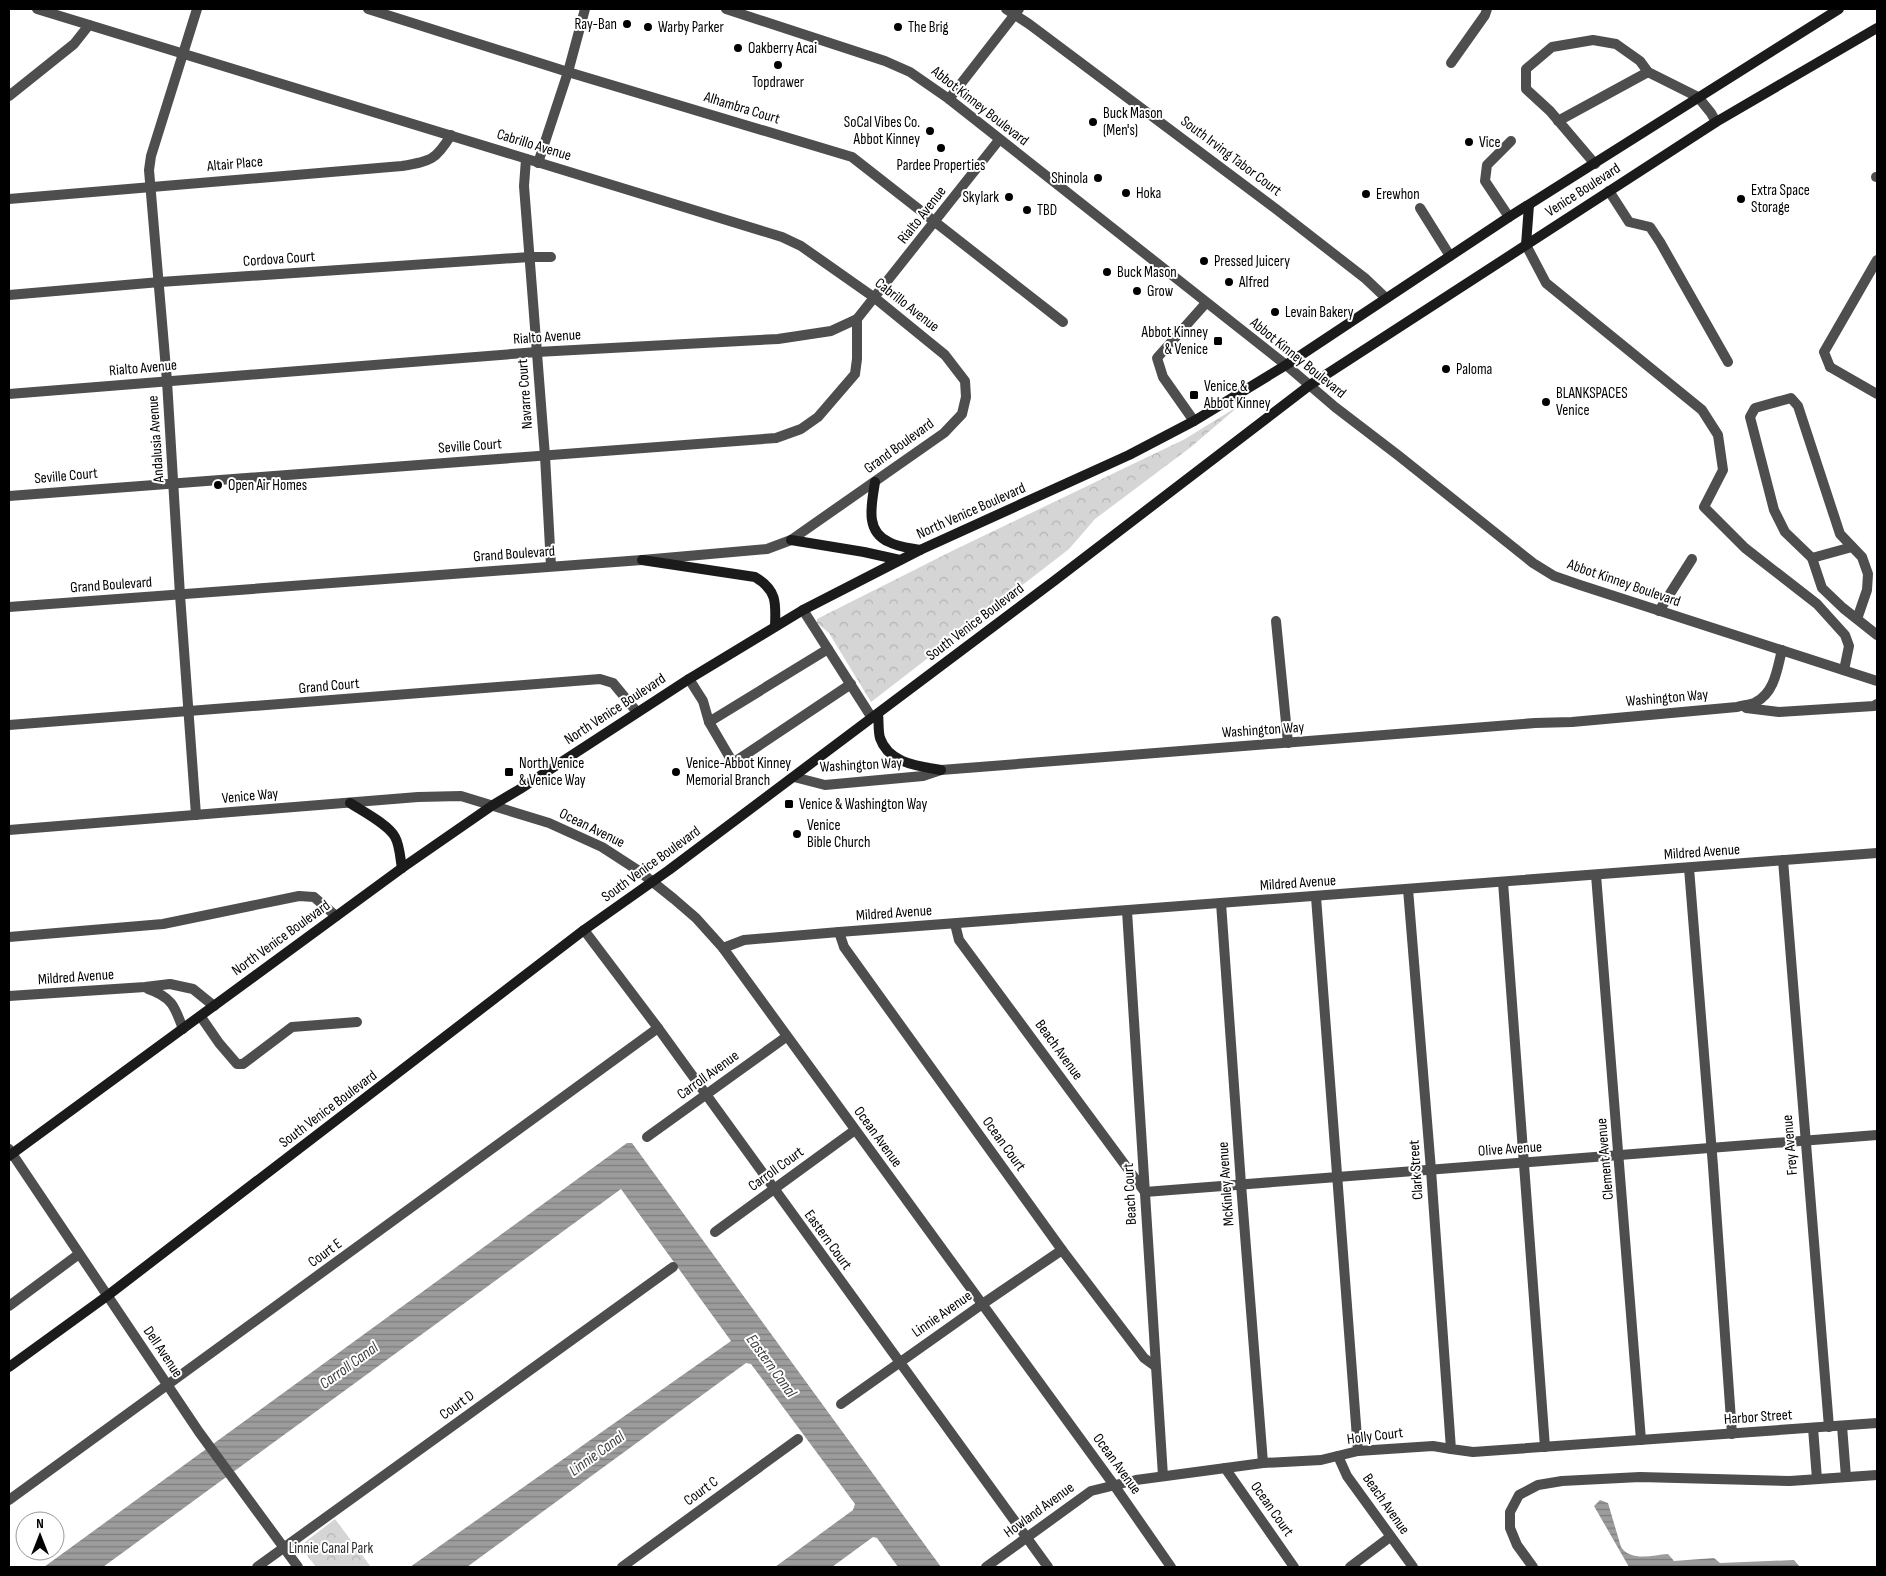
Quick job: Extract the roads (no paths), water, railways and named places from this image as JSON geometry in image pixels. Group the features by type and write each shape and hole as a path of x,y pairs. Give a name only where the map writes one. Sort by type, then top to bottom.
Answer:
{"main road":[{"name":"Venice Boulevard","path":"1286,365 1509,217 1840,9"},
{"name":"Venice Boulevard","path":"1310,385 1716,122 1877,28"},
{"path":"1526,245 1529,205"},
{"name":"North Venice Boulevard","path":"10,1153 201,1017 402,868 493,805 689,679 803,610 920,550 1129,456 1286,365"},
{"name":"South Venice Boulevard","path":"9,1367 107,1296 584,930 794,777 1156,504 1310,385"},
{"path":"875,482 871,521 879,536 890,543 920,550"},
{"path":"791,540 900,560"},
{"path":"642,560 756,577 766,583 773,594 776,602 775,626"},
{"path":"875,716 881,739 885,747 896,759 915,766 941,770"},
{"path":"350,803 382,824 394,835 402,868"}],"street":[{"name":"Cabrillo Avenue","path":"37,9 782,237 801,246 876,298 946,355 965,381 966,397"},
{"name":"Andalusia Avenue","path":"196,815 160,282 149,170 151,156 197,9"},
{"name":"Alhambra Court","path":"368,9 568,72 852,157 1063,322"},
{"path":"538,163 568,72 585,9"},
{"name":"Abbot Kinney Boulevard","path":"726,9 747,12 902,68 950,99 999,140 1286,365 1335,407 1400,456 1533,563 1554,576 1877,681"},
{"name":"South Irving Tabor Court","path":"1006,9 1017,12 1276,209 1366,279 1386,298"},
{"path":"1451,63 1485,15 1487,9"},
{"path":"950,99 1017,12"},
{"path":"9,96 74,44 89,25"},
{"path":"1595,164 1558,121 1526,89 1526,69 1552,47 1593,40 1616,44 1640,61 1648,72 1698,97 1716,122"},
{"path":"1558,121 1648,72"},
{"name":"Altair Place","path":"9,199 402,166 424,162 439,154 451,135"},
{"name":"Rialto Avenue","path":"9,394 537,352 778,339 831,332 857,319 876,298 999,140"},
{"path":"1509,217 1485,181 1487,165 1511,141"},
{"name":"Navarre Court","path":"526,159 524,186 551,566"},
{"path":"1609,191 1629,222 1650,227 1728,362"},
{"path":"1420,208 1450,256"},
{"path":"1526,245 1546,283 1702,410 1718,435 1724,470 1704,507 1745,548 1817,604 1845,635 1849,646 1844,670"},
{"name":"Cordova Court","path":"9,295 160,282 551,257"},
{"path":"1877,260 1824,352 1830,367 1877,394"},
{"path":"1194,420 1163,377 1157,358 1206,303"},
{"name":"Seville Court","path":"9,496 776,438 801,429 818,418 854,374 857,359 857,319"},
{"name":"Grand Boulevard","path":"9,607 767,549 791,540 944,433 962,414 966,397"},
{"path":"1857,619 1866,590 1868,574 1862,557 1840,534 1835,523 1798,406 1791,398 1755,408 1750,417 1774,510 1785,532 1812,558 1822,588 1857,619 1877,635"},
{"path":"1812,558 1852,547"},
{"path":"1659,611 1692,559"},
{"path":"803,610 851,684 875,716"},
{"path":"1276,621 1288,743"},
{"path":"709,722 828,649"},
{"name":"Washington Way","path":"794,777 826,785 923,776 941,770 1737,707 1756,702 1768,693 1776,676 1782,650"},
{"name":"Grand Court","path":"9,725 600,679 613,683 637,712"},
{"path":"689,679 703,701 709,722 733,763 851,684"},
{"name":"Washington Way","path":"1737,707 1779,712 1874,706 1877,704"},
{"name":"Venice Way","path":"9,830 460,796 493,805"},
{"name":"Ocean Avenue","path":"493,805 549,823 595,843 625,861 653,881 696,918 723,948 981,1305 1114,1485 1170,1567"},
{"name":"Mildred Avenue","path":"723,948 744,940 839,932 1877,853"},
{"name":"Frey Avenue","path":"1783,860 1829,1427"},
{"path":"1689,868 1712,1148 1732,1434"},
{"name":"Clement Avenue","path":"1596,874 1620,1155 1641,1440"},
{"path":"1503,882 1545,1447"},
{"name":"Clark Street","path":"1408,889 1451,1449"},
{"path":"9,937 163,924 299,896 314,898 336,916"},
{"path":"1316,897 1358,1451"},
{"name":"McKinley Avenue","path":"1221,903 1263,1463"},
{"name":"Beach Court","path":"1127,911 1163,1476"},
{"name":"Beach Avenue","path":"954,924 958,940 1145,1192"},
{"name":"Eastern Court","path":"584,930 658,1028 773,1190 1048,1567"},
{"name":"Ocean Court","path":"839,932 844,947 1062,1250 1144,1358 1155,1366"},
{"name":"Mildred Avenue","path":"9,996 170,984 193,989 214,1006"},
{"path":"145,987 160,993 172,1003 183,1029"},
{"path":"201,1017 219,1043 234,1062 238,1064 243,1064 292,1027 357,1022"},
{"name":"Court E","path":"9,1500 658,1028"},
{"name":"Carroll Avenue","path":"647,1137 786,1037"},
{"name":"Carroll Court","path":"715,1232 854,1130"},
{"name":"Olive Avenue","path":"1145,1192 1877,1135"},
{"name":"Dell Avenue","path":"10,1153 206,1442 298,1567"},
{"name":"Linnie Avenue","path":"841,1404 1062,1250"},
{"path":"9,1306 79,1254"},
{"name":"Court D","path":"257,1567 673,1267"},
{"name":"Harbor Street","path":"1641,1440 1877,1423"},
{"path":"1842,1426 1846,1477"},
{"path":"1813,1428 1817,1479"},
{"name":"Court C","path":"622,1567 798,1439"},
{"name":"Holly Court","path":"1114,1485 1163,1476 1263,1463 1321,1460 1358,1451 1433,1446 1473,1452 1641,1440"},
{"name":"Beach Avenue","path":"1338,1456 1347,1476 1413,1567"},
{"name":"Ocean Court","path":"1225,1468 1294,1567"},
{"path":"1533,1567 1517,1545 1510,1528 1510,1512 1519,1495 1538,1485 1562,1481 1640,1477 1790,1481 1877,1475"},
{"name":"Howland Avenue","path":"986,1567 1091,1490 1114,1485"},
{"path":"1350,1567 1390,1537"}],"water":[{"path":"627,1143 632,1143 941,1567 898,1567 877,1538 873,1537 832,1567 775,1567 853,1510 855,1504 751,1364 746,1363 467,1567 410,1567 731,1341 621,1189 103,1567 44,1567 52,1561 65,1561 65,1552"},
{"path":"1600,1500 1608,1503 1621,1547 1630,1555 1668,1554 1674,1561 1714,1558 1720,1563 1794,1560 1800,1567 1629,1567 1594,1506"},
{"path":"1877,1566 1877,1567 1800,1567"}],"place":[{"name":"Ray-Ban","path":"627,24"},
{"name":"Warby Parker","path":"648,27"},
{"name":"The Brig","path":"898,27"},
{"name":"Oakberry Acai","path":"738,48"},
{"name":"Topdrawer","path":"778,65"},
{"name":"Buck Mason (Men's)","path":"1093,122"},
{"name":"SoCal Vibes Co. Abbot Kinney","path":"930,131"},
{"name":"Vice","path":"1469,142"},
{"name":"Pardee Properties","path":"941,148"},
{"name":"Shinola","path":"1098,178"},
{"name":"Hoka","path":"1126,193"},
{"name":"Erewhon","path":"1366,194"},
{"name":"Skylark","path":"1009,197"},
{"name":"Extra Space Storage","path":"1741,199"},
{"name":"TBD","path":"1027,210"},
{"name":"Pressed Juicery","path":"1204,261"},
{"name":"Buck Mason","path":"1107,272"},
{"name":"Alfred","path":"1229,282"},
{"name":"Grow","path":"1137,291"},
{"name":"Levain Bakery","path":"1275,312"},
{"name":"Abbot Kinney & Venice","path":"1218,341"},
{"name":"Paloma","path":"1446,369"},
{"name":"Venice & Abbot Kinney","path":"1194,395"},
{"name":"BLANKSPACES Venice","path":"1546,402"},
{"name":"Open Air Homes","path":"218,485"},
{"name":"North Venice & Venice Way","path":"509,772"},
{"name":"Venice-Abbot Kinney Memorial Branch","path":"676,772"},
{"name":"Venice & Washington Way","path":"789,804"},
{"name":"Venice Bible Church","path":"797,834"}],"water label":[{"name":"Carroll Canal","path":"349,1366"},
{"name":"Eastern Canal","path":"771,1366"},
{"name":"Linnie Canal","path":"597,1454"}],"park label":[{"name":"Linnie Canal Park","path":"331,1548"}]}
